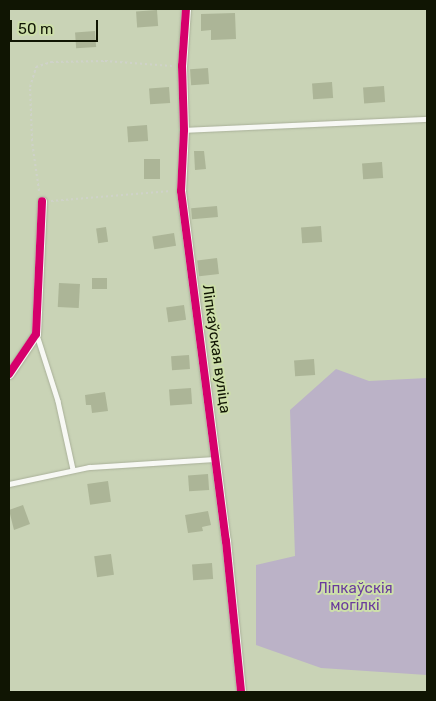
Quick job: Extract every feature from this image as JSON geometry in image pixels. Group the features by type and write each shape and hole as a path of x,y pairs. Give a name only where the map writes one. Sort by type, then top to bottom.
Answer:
{"street":[{"name":"Ліпкаўская вуліца","path":"186,9 182,66 184,130 181,190 226,542 241,692"},
{"path":"9,374 36,334 42,201"}],"lane":[{"path":"184,130 427,119"},
{"path":"36,334 58,401 73,470"},
{"path":"9,484 73,470 216,459"}],"path":[{"path":"181,190 42,201 36,178 32,141 30,87 36,67 51,62 104,61 182,66"}],"green space":[{"name":"Ліпкаўскія могілкі","path":"336,369 369,381 427,378 427,675 321,668 256,645 256,565 295,556 290,410"}],"building":[{"path":"157,10 158,26 137,27 136,11"},
{"path":"235,13 236,39 211,40 211,30 201,31 201,14"},
{"path":"95,31 96,47 76,48 75,32"},
{"path":"208,68 209,84 191,85 190,69"},
{"path":"332,82 333,98 313,99 312,83"},
{"path":"384,86 385,102 364,103 363,87"},
{"path":"169,87 170,103 150,104 149,88"},
{"path":"147,125 148,141 128,142 127,126"},
{"path":"194,151 204,151 206,169 195,170"},
{"path":"144,159 160,159 160,179 144,179"},
{"path":"382,162 383,178 363,179 362,163"},
{"path":"217,206 218,217 192,219 191,208"},
{"path":"321,226 322,242 302,243 301,227"},
{"path":"106,227 108,242 98,243 96,228"},
{"path":"174,233 176,246 154,249 152,236"},
{"path":"217,258 219,274 199,276 197,260"},
{"path":"92,278 107,278 107,289 92,289"},
{"path":"59,283 80,284 79,308 58,307"},
{"path":"184,305 186,320 168,322 166,308"},
{"path":"189,355 190,369 172,370 171,356"},
{"path":"314,359 315,375 295,376 294,360"},
{"path":"191,388 192,404 170,405 169,390"},
{"path":"105,392 108,411 92,413 91,405 86,405 85,395"},
{"path":"208,474 209,490 189,491 188,475"},
{"path":"108,481 111,502 90,505 87,484"},
{"path":"23,505 30,524 14,530 9,510"},
{"path":"208,511 211,525 202,527 203,531 188,533 185,515"},
{"path":"111,554 114,575 97,577 94,556"},
{"path":"212,563 213,579 193,580 192,564"}],"cycle path":[{"path":"186,9 182,66 184,130 181,191 226,541 241,692"},
{"path":"9,374 36,334 42,201"}]}
